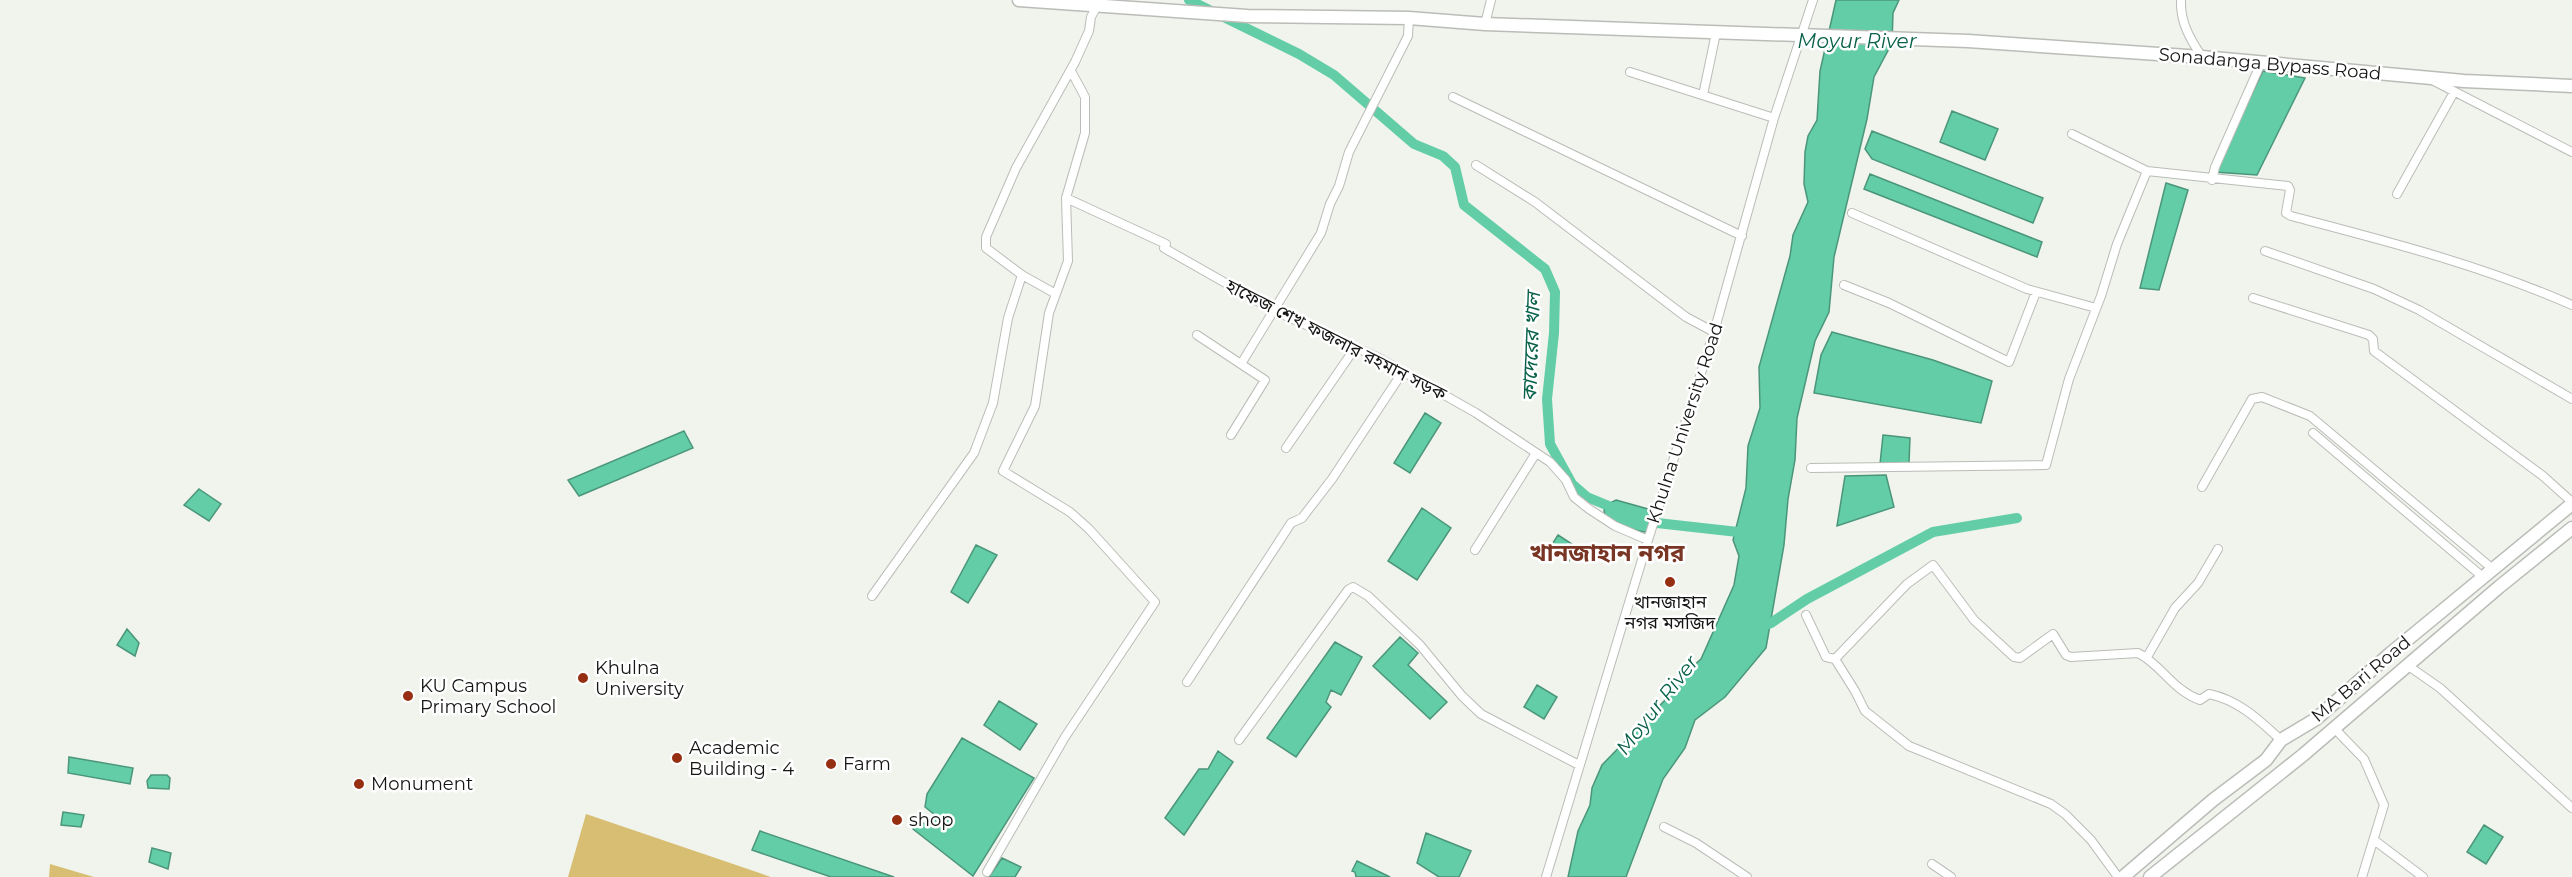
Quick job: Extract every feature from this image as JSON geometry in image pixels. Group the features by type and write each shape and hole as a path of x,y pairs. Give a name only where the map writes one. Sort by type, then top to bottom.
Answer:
{"main road":[{"name":"Sonadanga Bypass Road","path":"1019,0 1247,16 1409,18 1485,24 1815,38 1968,41 2202,57 2426,77 2572,86"},
{"name":"MA Bari Road","path":"2122,877 2213,800 2266,760 2281,740 2316,719 2378,664 2572,503"},
{"name":"MA Bari Road","path":"2150,877 2334,728 2572,528"}],"street":[{"path":"1485,24 1491,0"},
{"name":"Khulna University Road","path":"1546,877 1714,332 1774,118 1813,0"},
{"path":"2181,0 2183,23 2202,57"},
{"path":"1056,294 1022,275 986,248 986,237 1016,168 1071,70 1089,31 1091,17 1098,4"},
{"path":"1241,364 1321,233 1330,204 1340,186 1347,156 1408,36 1409,18"},
{"path":"1703,95 1716,33"},
{"path":"2212,180 2219,157 2261,63"},
{"path":"987,872 1065,737 1155,602 1076,517 1003,471 1035,406 1049,313 1068,261 1066,198 1085,133 1085,97 1071,70"},
{"path":"1630,72 1774,118"},
{"path":"2426,77 2572,152"},
{"path":"2397,194 2454,92"},
{"path":"1453,97 1742,236"},
{"path":"2072,134 2147,171 2212,180 2288,186 2290,190 2286,213 2291,216 2444,257 2572,305"},
{"path":"1476,165 1535,202 1686,317 1714,332"},
{"path":"1811,468 2046,465 2068,380 2096,308 2117,244 2147,171"},
{"name":"হাফেজ শেখ ফজলার রহমান সড়ক","path":"1066,198 1107,214 1166,244 1164,248 1273,310 1378,358 1476,413 1550,462 1566,480 1574,496 1589,509 1615,526 1648,540"},
{"path":"1852,213 2036,292 2096,308"},
{"path":"2265,251 2354,282 2419,310 2572,399"},
{"path":"872,596 974,453 993,403 1008,318 1022,275"},
{"path":"1844,285 1889,303 2009,362 2036,292"},
{"path":"2253,298 2369,335 2373,339 2374,351 2527,463 2572,503"},
{"path":"1197,335 1265,380 1231,435"},
{"path":"1286,448 1355,348"},
{"path":"1187,682 1291,524 1302,518 1332,478 1402,373"},
{"path":"2202,487 2252,399 2262,397 2310,416 2493,570"},
{"path":"2313,433 2484,578"},
{"path":"2332,449 2339,440"},
{"path":"1475,550 1536,453"},
{"path":"2147,657 2175,608 2198,583 2218,549"},
{"path":"1835,658 1906,584 1933,565 1974,620 2014,657 2020,658 2053,634 2066,655 2070,657 2133,651 2147,657 2173,685 2187,695 2200,700 2209,694 2218,696 2246,709 2281,740"},
{"path":"1239,740 1348,590 1353,587 1368,596 1420,645 1462,696 1481,714 1579,765"},
{"path":"1806,615 1826,657 1835,658"},
{"path":"1835,658 1864,711 1909,746 1977,776 2051,804 2065,814 2091,840 2118,877"},
{"path":"2407,665 2440,688 2572,808"},
{"path":"2334,728 2364,759 2384,805 2362,877"},
{"path":"1664,827 1696,843 1747,877"},
{"path":"2374,840 2423,877"},
{"path":"1932,864 1951,877"}],"shaded area":[{"path":"586,814 771,877 568,877"},
{"path":"50,864 94,877 49,877"}],"water":[{"name":"Moyur River","path":"1836,0 1899,0 1893,13 1892,43 1874,77 1867,119 1834,257 1829,312 1815,341 1797,418 1795,460 1788,499 1784,545 1766,648 1725,697 1695,720 1685,748 1663,779 1626,877 1568,877 1578,831 1590,805 1592,788 1602,765 1667,698 1677,680 1701,659 1734,585 1739,556 1733,540 1746,488 1748,446 1760,408 1759,367 1790,256 1793,235 1808,202 1804,184 1805,152 1808,136 1817,120 1820,71"},
{"path":"2263,71 2305,78 2257,175 2214,172"},
{"path":"1952,111 1998,129 1985,160 1940,142"},
{"path":"1872,131 2043,198 2033,223 1872,159 1865,149"},
{"path":"1870,174 2042,242 2037,257 1864,189"},
{"path":"2166,183 2188,190 2159,290 2140,288"},
{"path":"1832,332 1933,360 1992,381 1981,423 1814,393 1821,355"},
{"path":"1425,413 1441,423 1410,473 1394,463"},
{"path":"684,431 693,448 579,496 568,480"},
{"path":"1883,435 1910,438 1909,463 1880,464"},
{"path":"1886,475 1894,507 1837,526 1845,476"},
{"path":"199,489 221,504 209,521 184,505"},
{"path":"1616,500 1648,509 1654,514 1654,518 1648,522 1651,528 1648,532 1632,529 1605,516 1604,510"},
{"path":"1422,508 1451,528 1417,580 1388,561"},
{"path":"1558,535 1578,548 1569,561 1549,549"},
{"path":"976,545 997,555 968,603 951,592"},
{"path":"127,629 139,643 135,656 117,645"},
{"path":"1400,637 1418,653 1408,665 1447,702 1430,719 1373,666"},
{"path":"1335,642 1362,657 1341,695 1331,690 1326,702 1331,707 1296,757 1267,738"},
{"path":"1537,685 1557,697 1544,719 1524,707"},
{"path":"999,701 1037,724 1020,750 984,725"},
{"path":"962,738 1034,778 973,876 913,829 917,820 929,826 935,815 925,807 927,794"},
{"path":"1218,751 1233,762 1184,835 1165,818 1199,769 1208,769"},
{"path":"69,757 133,768 130,784 68,773"},
{"path":"151,775 167,775 170,778 169,789 148,788 147,781"},
{"path":"63,812 84,815 81,827 61,825"},
{"path":"2484,825 2503,837 2486,864 2467,852"},
{"path":"760,831 894,877 831,877 752,850"},
{"path":"1426,833 1471,851 1459,877 1439,877 1417,863"},
{"path":"152,848 171,853 168,869 149,862"},
{"path":"1002,858 1021,867 1015,877 989,877"},
{"path":"1357,861 1390,877 1356,877 1355,872 1352,871"}],"waterway":[{"name":"কাদেরের খাল","path":"1189,0 1299,54 1334,75 1414,144 1443,156 1455,167 1464,205 1545,269 1555,292 1554,333 1547,399 1550,444 1572,484 1587,497 1621,511"},
{"name":"কাদেরের খাল","path":"1635,517 1648,522 1747,533"},
{"path":"1760,627 1771,623 1807,599 1933,532 2017,518"}],"place":[{"name":"খানজাহান নগর মসজিদ","path":"1670,582"},
{"name":"Khulna University","path":"583,678"},
{"name":"KU Campus Primary School","path":"408,696"},
{"name":"Academic Building - 4","path":"677,758"},
{"name":"Farm","path":"831,764"},
{"name":"Monument","path":"359,784"},
{"name":"shop","path":"897,820"}],"district":[{"name":"খানজাহান নগর","path":"1607,552"}]}
